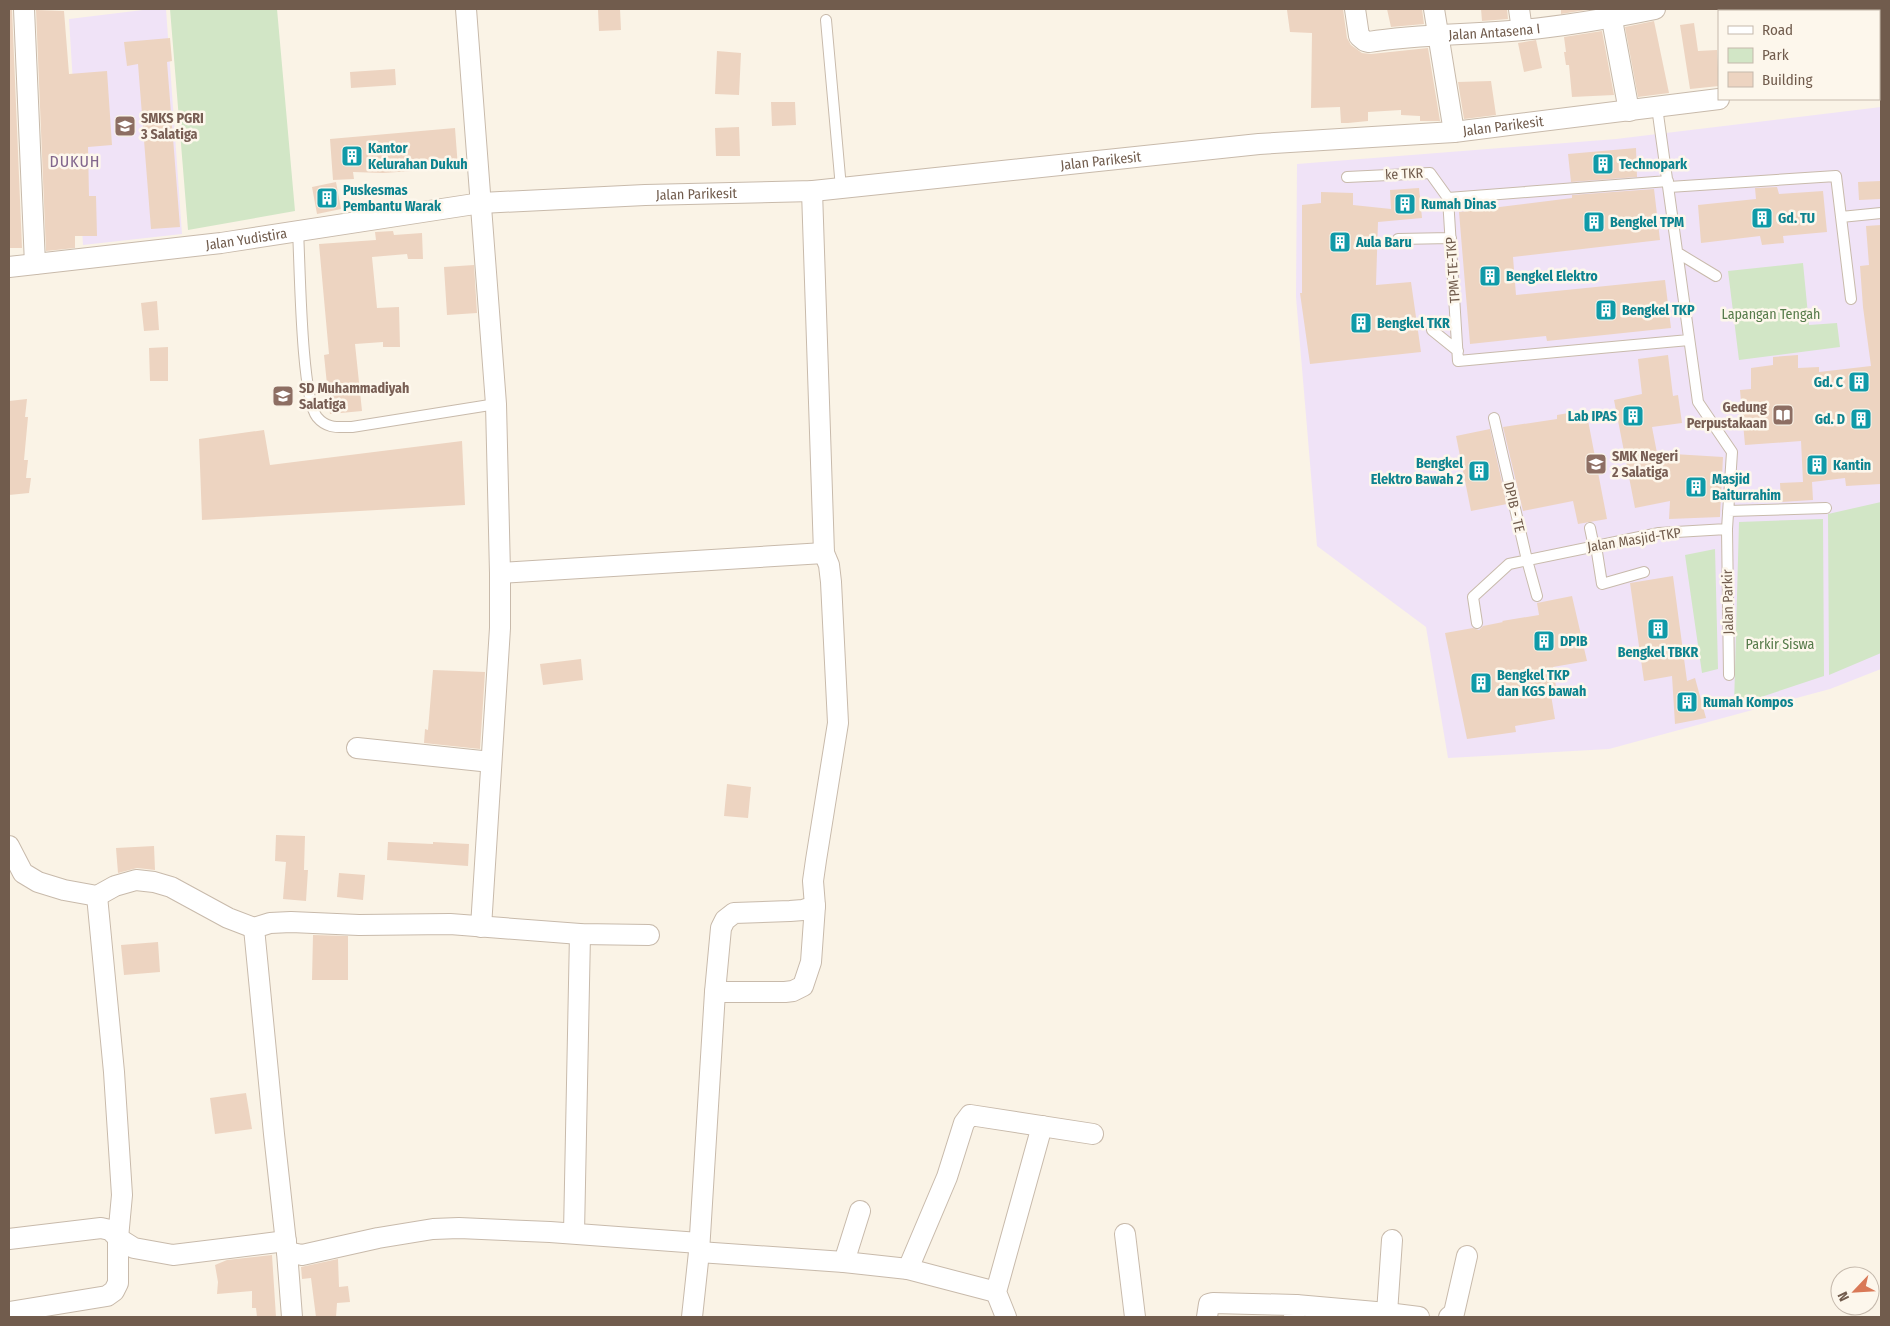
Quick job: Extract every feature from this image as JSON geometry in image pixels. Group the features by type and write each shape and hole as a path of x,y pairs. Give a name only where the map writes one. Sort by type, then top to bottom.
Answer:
{"street":[{"path":"24,9 35,264"},
{"path":"466,9 496,404 500,573 500,628 481,927"},
{"name":"Jalan Antasena I","path":"1355,9 1359,36 1364,41 1522,30 1611,13 1655,9"},
{"path":"1434,9 1454,132"},
{"path":"1519,9 1522,30"},
{"path":"1611,13 1629,111"},
{"name":"Jalan Parikesit","path":"481,203 645,195 812,191 1258,144 1454,132 1718,98"},
{"path":"714,992 793,991 803,986 811,962 816,860 838,723 831,582 829,566 824,553 812,191"},
{"name":"Jalan Yudistira","path":"9,267 221,243 481,203"},
{"path":"500,573 824,553"},
{"path":"357,748 491,762"},
{"path":"9,846 23,872 38,882 64,890 97,896 115,886 136,880 154,882 170,887 228,918 254,928 270,923 291,922 387,926 450,924 580,934 649,935"},
{"path":"9,1312 107,1296 114,1291 118,1283 118,1238 122,1195 113,1063 97,896"},
{"path":"692,1317 699,1247 714,992 719,938 725,920 734,913 742,911 803,910 815,906"},
{"path":"254,928 292,1317"},
{"path":"574,1233 580,934"},
{"path":"908,1269 947,1177 966,1118 970,1115 1093,1134"},
{"path":"1006,1317 996,1292 1042,1126"},
{"path":"844,1262 860,1211"},
{"path":"9,1239 100,1228 110,1230 118,1238 134,1248 173,1255 286,1246 302,1255 378,1238 433,1229 458,1228 574,1233 908,1269 996,1292"},
{"path":"1125,1234 1135,1317"},
{"path":"1387,1313 1392,1240"},
{"path":"1449,1317 1454,1313 1467,1256"},
{"path":"1207,1317 1207,1307 1212,1303 1295,1311 1387,1313 1419,1317"}],"lane":[{"path":"826,20 841,188"},
{"path":"1658,107 1698,402 1732,452 1727,529"},
{"name":"ke TKR","path":"1347,177 1430,173 1448,198"},
{"path":"1448,198 1668,184 1836,176 1851,299"},
{"name":"TPM-TE-TKP","path":"1448,198 1458,351"},
{"path":"1841,217 1881,213"},
{"path":"298,231 306,370 310,401 316,416 324,424 335,428 496,404"},
{"path":"1398,239 1451,238"},
{"path":"1678,254 1716,276"},
{"path":"1432,330 1458,351 1458,360 1689,340"},
{"name":"DPIB - TE","path":"1494,418 1526,560 1537,596"},
{"path":"1728,511 1826,508"},
{"path":"1590,528 1602,584 1644,572"},
{"name":"Jalan Masjid-TKP","path":"1477,622 1473,597 1510,564 1659,533 1727,529"},
{"name":"Jalan Parkir","path":"1727,529 1729,675"}],"shaded area":[{"name":"SMKS PGRI 3 Salatiga","path":"151,9 166,9 182,234 83,245 69,19"},
{"name":"SMK Negeri 2 Salatiga","path":"1881,107 1881,669 1830,689 1609,749 1448,758 1426,627 1317,546 1296,297 1297,164 1616,139"}],"green space":[{"path":"170,9 277,9 295,211 188,230"},
{"name":"Lapangan Tengah","path":"1803,263 1809,325 1837,323 1840,347 1739,360 1728,271"},
{"path":"1881,502 1881,653 1829,675 1828,514"},
{"name":"Parkir Siswa","path":"1823,519 1824,676 1734,706 1739,522"},
{"name":"Parkir Siswa","path":"1715,549 1718,669 1702,673 1685,555"}],"building":[{"path":"9,9 12,9 22,248 9,248"},
{"path":"598,9 620,9 621,30 599,31"},
{"path":"1343,9 1347,38 1351,45 1362,53 1371,54 1428,48 1440,121 1420,121 1420,116 1401,115 1401,110 1368,112 1368,121 1341,123 1340,107 1311,108 1312,33 1290,32 1287,10"},
{"path":"1387,9 1422,9 1424,24 1391,27"},
{"path":"1481,9 1507,9 1508,19 1482,21"},
{"path":"1561,9 1592,9 1561,14"},
{"path":"36,10 64,11 69,74 107,71 112,145 88,147 89,196 96,196 97,236 75,236 75,248 46,251"},
{"path":"1654,21 1669,93 1638,97 1625,27"},
{"path":"1694,23 1698,51 1717,50 1718,86 1690,89 1680,25"},
{"path":"1602,31 1614,95 1572,97 1569,65 1566,65 1564,52 1566,52 1564,37"},
{"path":"170,38 172,61 167,62 180,227 151,229 138,64 127,66 124,42"},
{"path":"1536,40 1542,68 1524,72 1518,43"},
{"path":"717,51 741,53 739,95 715,94"},
{"path":"395,69 396,85 351,88 350,72"},
{"path":"1491,81 1496,115 1464,119 1458,82"},
{"path":"771,102 795,102 796,125 772,126"},
{"path":"739,127 740,156 716,156 715,128"},
{"path":"455,128 458,168 383,173 353,172 354,179 333,180 330,139"},
{"name":"Technopark","path":"1636,148 1637,177 1571,182 1568,154"},
{"path":"1881,181 1881,199 1859,200 1858,182"},
{"name":"Puskesmas Pembantu Warak","path":"336,182 341,209 317,214 312,187"},
{"name":"Gd. TU","path":"1777,187 1779,194 1823,191 1827,232 1783,236 1784,243 1762,245 1760,236 1701,243 1698,205 1756,199 1755,188"},
{"path":"1419,188 1422,218 1378,222 1376,285 1411,282 1421,352 1310,364 1300,293 1302,293 1302,205 1321,203 1321,192 1353,193 1353,205 1391,209 1390,190"},
{"path":"1654,189 1660,240 1513,257 1516,295 1665,280 1671,328 1547,341 1546,336 1470,344 1459,212 1572,198 1572,195"},
{"path":"1881,225 1881,484 1846,486 1845,478 1812,482 1813,500 1781,502 1780,483 1803,482 1801,441 1745,445 1740,390 1751,389 1751,368 1773,365 1773,357 1798,355 1798,368 1819,367 1819,372 1871,366 1863,307 1860,266 1869,265 1866,226"},
{"path":"393,231 394,235 422,233 423,259 408,259 407,254 372,257 377,308 399,307 400,347 383,347 383,342 355,344 362,411 330,414 324,355 329,354 319,244 376,240 375,232"},
{"path":"474,265 477,313 447,315 444,267"},
{"path":"157,301 159,330 144,331 141,303"},
{"path":"168,347 168,381 150,381 149,348"},
{"path":"1668,355 1673,396 1678,395 1682,423 1652,427 1657,453 1723,457 1720,517 1669,519 1670,501 1635,508 1614,400 1642,394 1638,359"},
{"path":"27,399 25,417 28,417 24,460 28,460 26,478 31,478 29,493 9,495 9,401"},
{"path":"1586,410 1607,519 1578,524 1573,501 1523,511 1503,427 1557,419 1557,415"},
{"name":"Bengkel Elektro Bawah 2","path":"1490,429 1507,504 1471,511 1456,436"},
{"name":"SD Muhammadiyah Salatiga","path":"264,430 270,465 462,441 465,505 202,520 199,439"},
{"name":"Bengkel TBKR","path":"1673,576 1687,681 1695,678 1706,718 1675,724 1672,676 1644,681 1630,583"},
{"path":"1572,596 1587,661 1553,667 1556,687 1550,689 1555,719 1515,726 1516,732 1467,739 1445,633 1473,628 1479,630 1483,626 1502,621 1539,615 1537,603"},
{"path":"581,659 583,680 543,685 540,664"},
{"path":"433,670 485,672 480,749 424,743 425,729 428,730"},
{"path":"727,784 751,787 748,818 724,816"},
{"path":"276,835 305,836 304,870 308,870 306,901 283,899 286,862 275,861"},
{"path":"388,842 469,844 468,866 387,860"},
{"path":"154,846 155,870 137,868 118,873 116,848"},
{"path":"339,873 365,875 363,900 337,897"},
{"path":"313,935 348,936 348,980 312,980"},
{"path":"158,942 160,972 124,975 121,945"},
{"path":"246,1093 252,1129 215,1134 210,1098"},
{"path":"272,1255 276,1317 257,1317 256,1308 252,1308 252,1291 217,1294 218,1282 215,1265 227,1260"},
{"path":"338,1259 339,1287 348,1286 350,1302 337,1303 336,1317 316,1317 311,1278 302,1279 301,1267"}],"place":[{"name":"SMKS PGRI 3 Salatiga","path":"125,126"},
{"name":"Kantor Kelurahan Dukuh","path":"352,156"},
{"name":"Technopark","path":"1603,164"},
{"name":"Puskesmas Pembantu Warak","path":"327,198"},
{"name":"Rumah Dinas","path":"1405,204"},
{"name":"Gd. TU","path":"1762,218"},
{"name":"Bengkel TPM","path":"1594,222"},
{"name":"Aula Baru","path":"1340,242"},
{"name":"Bengkel Elektro","path":"1490,276"},
{"name":"Bengkel TKP","path":"1606,310"},
{"name":"Bengkel TKR","path":"1361,323"},
{"name":"Gd. C","path":"1859,382"},
{"name":"SD Muhammadiyah Salatiga","path":"283,396"},
{"name":"Gedung Perpustakaan","path":"1783,415"},
{"name":"Lab IPAS","path":"1633,416"},
{"name":"Gd. D","path":"1861,419"},
{"name":"SMK Negeri 2 Salatiga","path":"1596,464"},
{"name":"Kantin","path":"1817,465"},
{"name":"Bengkel Elektro Bawah 2","path":"1479,471"},
{"name":"Masjid Baiturrahim","path":"1696,487"},
{"name":"Bengkel TBKR","path":"1658,629"},
{"name":"DPIB","path":"1544,641"},
{"name":"Bengkel TKP dan KGS bawah","path":"1481,683"},
{"name":"Rumah Kompos","path":"1687,702"}],"district":[{"name":"DUKUH","path":"75,161"}]}
